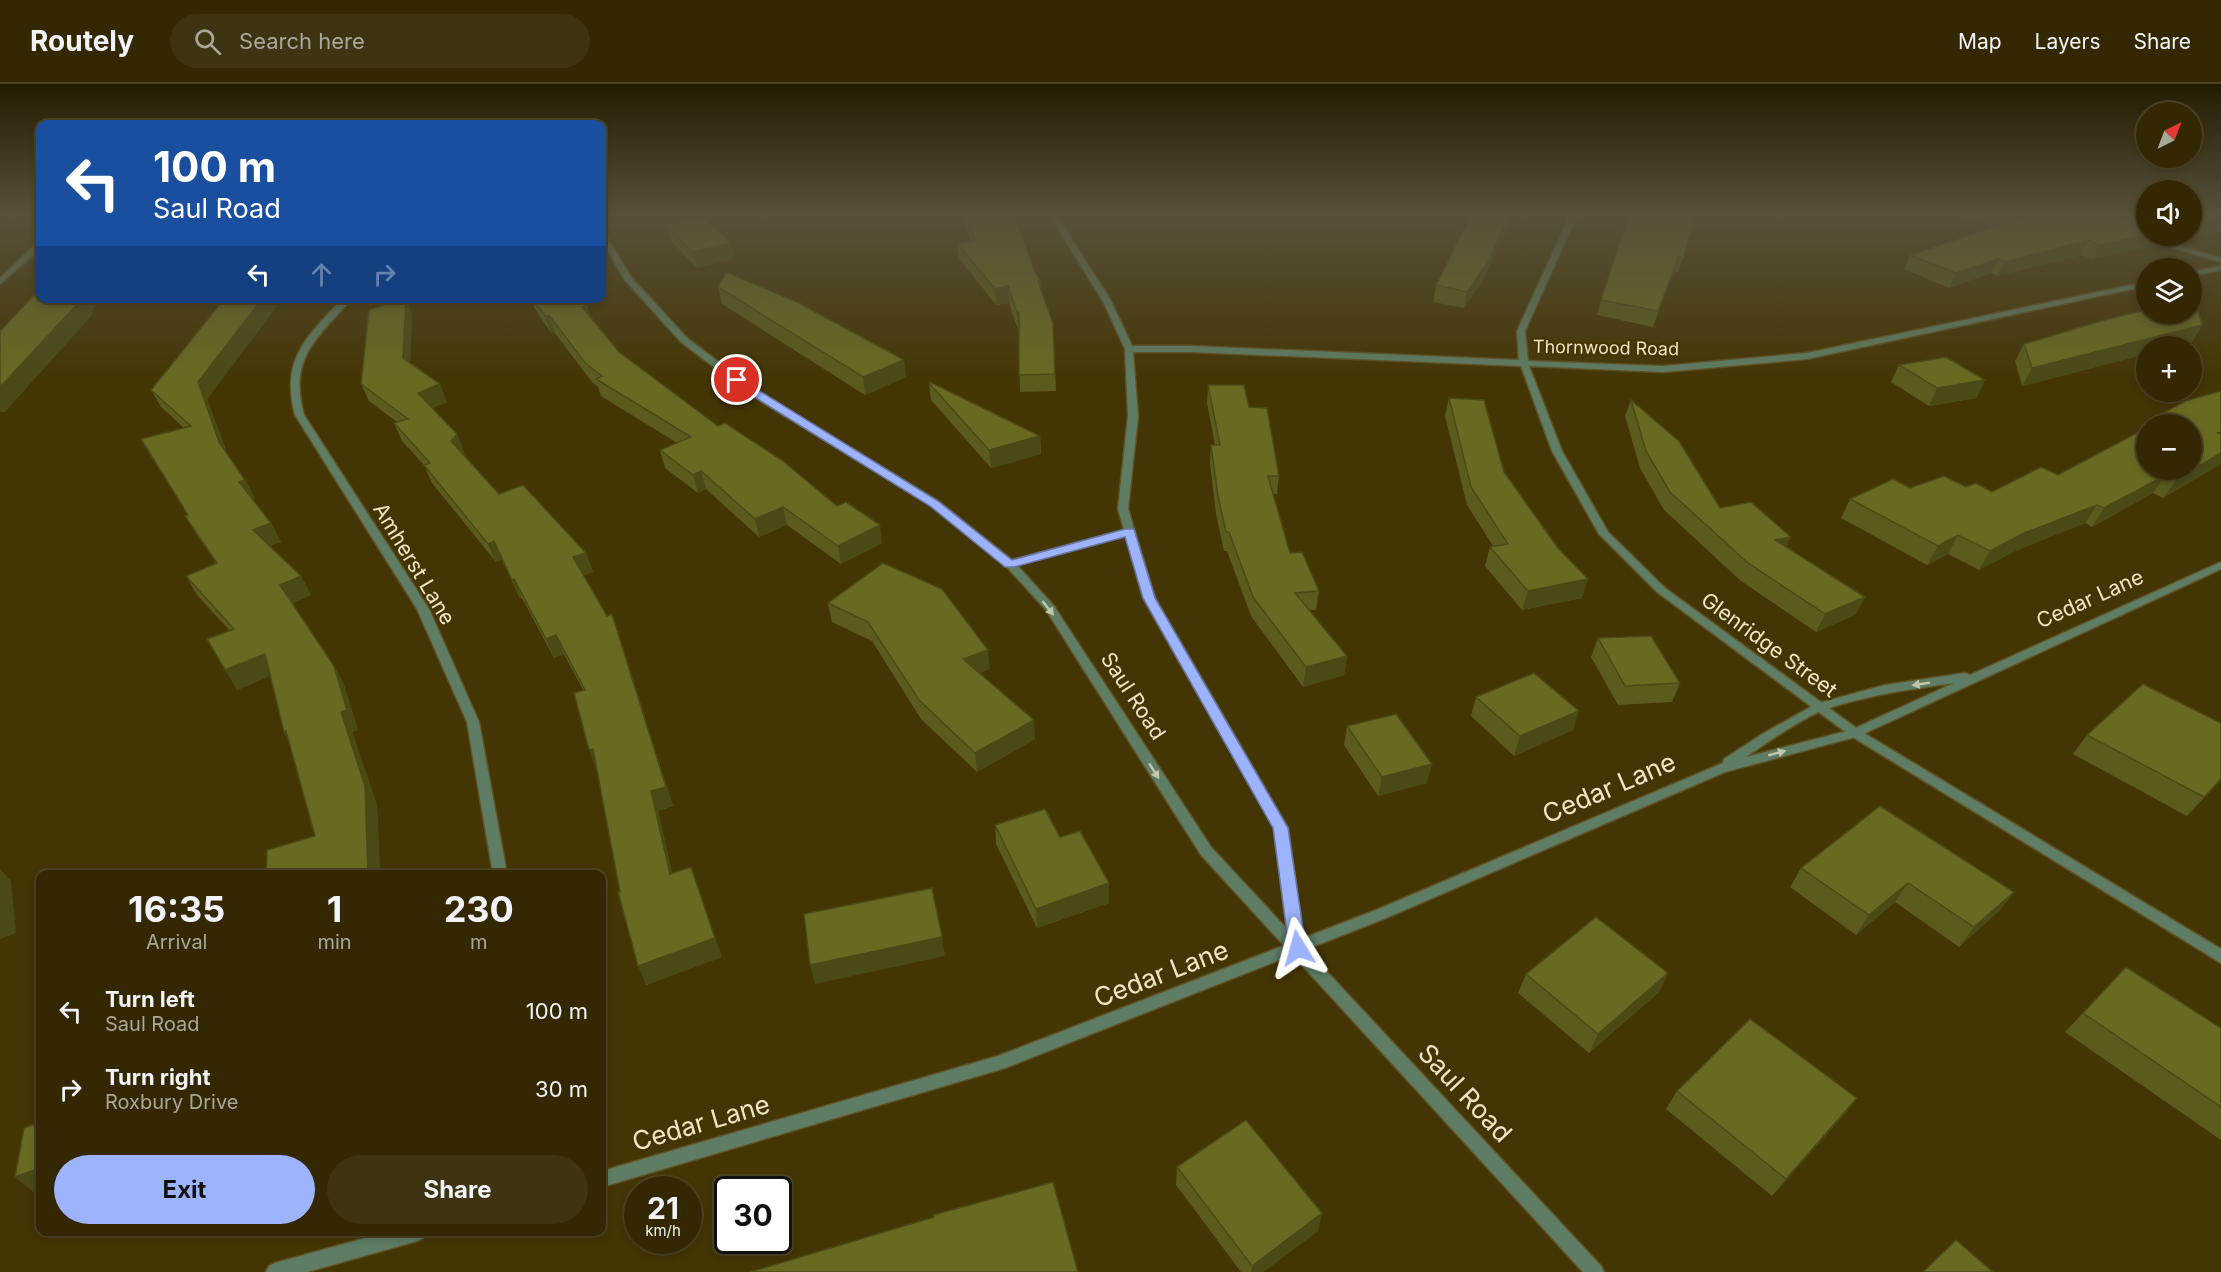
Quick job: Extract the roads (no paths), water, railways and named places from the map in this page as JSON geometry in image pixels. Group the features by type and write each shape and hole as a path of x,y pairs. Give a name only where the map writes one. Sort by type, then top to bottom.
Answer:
{"street":[{"path":"0,282 15,268"},
{"name":"Saul Road","path":"622,268 684,340 754,393 934,503 1010,564 1050,609 1206,851 1595,1272"},
{"path":"1086,268 1107,302 1129,349 1133,416 1123,509 1149,598 1281,828 1298,948"},
{"name":"Glenridge Street","path":"1550,268 1521,331 1524,363 1557,451 1604,534 1661,590 1855,733 2221,957"},
{"path":"2202,272 2219,268"},
{"name":"Thornwood Road","path":"1129,349 1191,349 1663,369 1807,356 2136,286"},
{"name":"Amherst Lane","path":"344,303 321,328 300,358 294,385 301,419 423,609 473,722 499,870"},
{"path":"1010,564 1130,532"},
{"name":"Cedar Lane","path":"606,1178 999,1063 1298,948 1720,768 1855,733 1914,708 1978,675 2221,565"},
{"name":"Cedar Lane","path":"1720,768 1768,736 1820,707 1886,689 1978,675"},
{"path":"275,1272 403,1236"}]}
